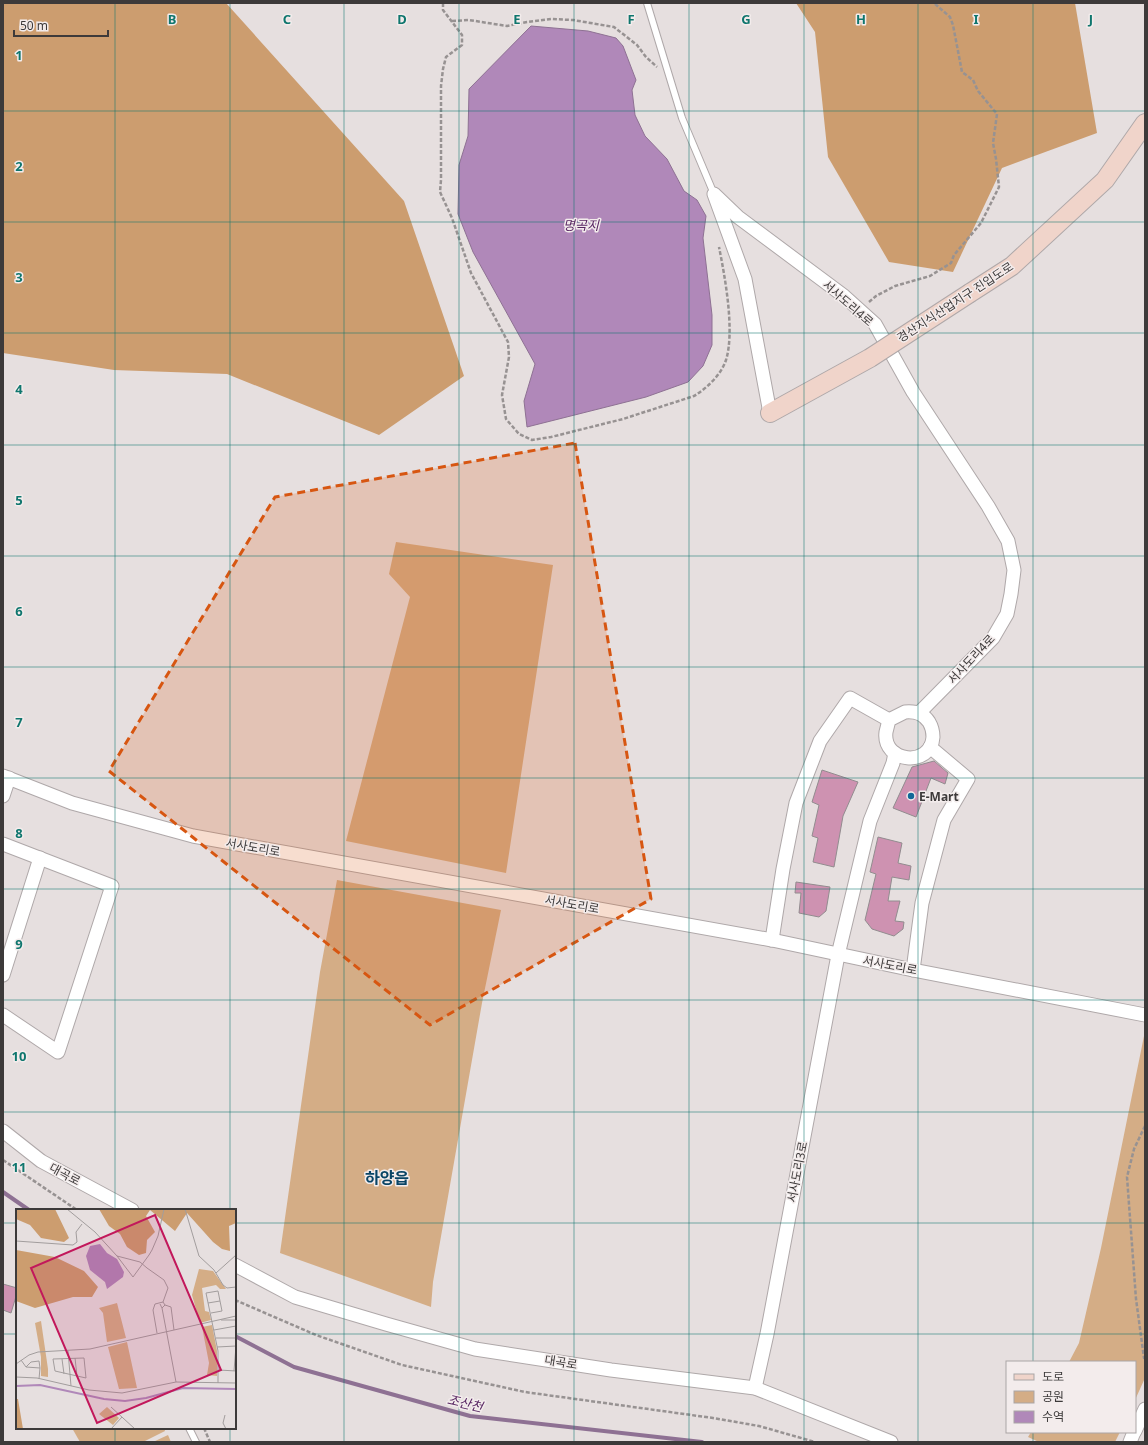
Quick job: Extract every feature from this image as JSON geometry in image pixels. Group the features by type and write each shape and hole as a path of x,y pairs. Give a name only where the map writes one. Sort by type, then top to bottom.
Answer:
{"street":[{"name":"경산지식산업지구 진입도로","path":"770,413 870,358 1012,266 1105,180 1145,123"},
{"name":"서사도리4로","path":"714,194 738,217 844,296 875,324 913,392 988,506 1008,541 1014,570 1007,614 993,638 919,713"},
{"path":"714,194 745,279 770,413"},
{"path":"772,940 783,869 796,803 820,741 850,698 890,720"},
{"path":"905,712 919,713 926,718 933,731 930,747 925,753 918,757 902,757 895,753 886,740 886,732 890,720 905,712"},
{"path":"913,970 922,903 944,820 968,779 930,747"},
{"path":"838,955 870,821 893,763 895,753"},
{"path":"3,796 6,777"},
{"name":"서사도리로","path":"6,777 72,803 193,836 772,940 838,955 1145,1015"},
{"path":"3,844 112,886 58,1052 3,1015"},
{"path":"3,975 40,858"},
{"name":"서사도리3로","path":"755,1388 838,955"},
{"name":"대곡로","path":"3,1131 41,1161 130,1209"},
{"name":"대곡로","path":"236,1266 295,1297 474,1349 611,1370 755,1388 891,1442"},
{"path":"1135,1437 1145,1409"}],"lane":[{"path":"647,3 682,118 714,194"},
{"path":"190,1429 196,1442"}],"path":[{"path":"443,3 443,10 462,35 462,45 446,58 443,68 441,86 440,192 452,218 471,273 508,342 509,357 502,395 506,419 519,434 532,440 551,437 622,420 694,396 704,390 718,375 726,360 729,337 729,320 719,246"},
{"path":"860,311 876,296 894,286 930,276 951,263 954,255 981,223 999,187 993,143 997,114 978,91 973,80 962,72 953,25 950,17 934,3"},
{"path":"451,21 469,20 506,26 551,19 573,20 614,27 637,46 646,58 669,77"},
{"path":"1145,1126 1134,1149 1127,1177 1136,1299 1145,1358"},
{"path":"3,1160 76,1209"},
{"path":"236,1300 316,1335 402,1365 525,1392 713,1418 759,1426 815,1442"},
{"path":"204,1429 210,1442"}],"highlighted area":[{"path":"575,443 651,899 430,1025 109,771 275,497"}],"green space":[{"path":"396,542 553,565 506,873 346,841 410,597 389,574"},
{"path":"337,880 501,910 482,1003 433,1282 431,1307 280,1253 320,972"},
{"path":"1145,1036 1145,1378 1136,1398 1136,1361 1070,1361 1079,1343 1101,1248"},
{"path":"73,1429 164,1429 165,1431 143,1442 80,1442"},
{"path":"1030,1433 1120,1433 1115,1442 1039,1442 1028,1437"},
{"path":"168,1435 171,1442 153,1442"}],"shaded area":[{"path":"3,3 226,3 404,201 464,376 379,435 227,374 114,370 3,353"},
{"path":"796,3 1075,3 1097,133 1002,168 953,272 889,262 828,157 815,32"}],"water":[{"name":"명곡지","path":"531,26 588,31 616,38 623,46 636,80 632,90 635,115 645,136 667,159 684,191 697,200 706,216 703,238 712,315 712,345 703,366 688,382 646,397 527,427 524,401 535,364 473,252 458,214 459,165 468,136 469,89"}],"building":[{"name":"E-Mart","path":"934,761 948,773 945,784 931,778 916,817 893,808 912,767"},
{"path":"822,770 858,782 843,816 834,867 813,862 818,838 812,836 819,805 812,802"},
{"path":"878,837 902,843 898,863 911,866 909,880 892,877 888,901 900,901 895,921 904,922 903,929 894,936 872,929 865,920 876,874 870,872"},
{"path":"796,882 830,887 826,911 819,917 799,913 801,893 795,893"},
{"path":"3,1284 16,1288 16,1296 11,1313 3,1310"}],"waterway":[{"name":"조산천","path":"3,1192 28,1209"},
{"name":"조산천","path":"236,1337 294,1367 470,1416 702,1442"}],"place":[{"name":"E-Mart","path":"911,796"}],"district":[{"name":"하양읍","path":"387,1178"}]}
